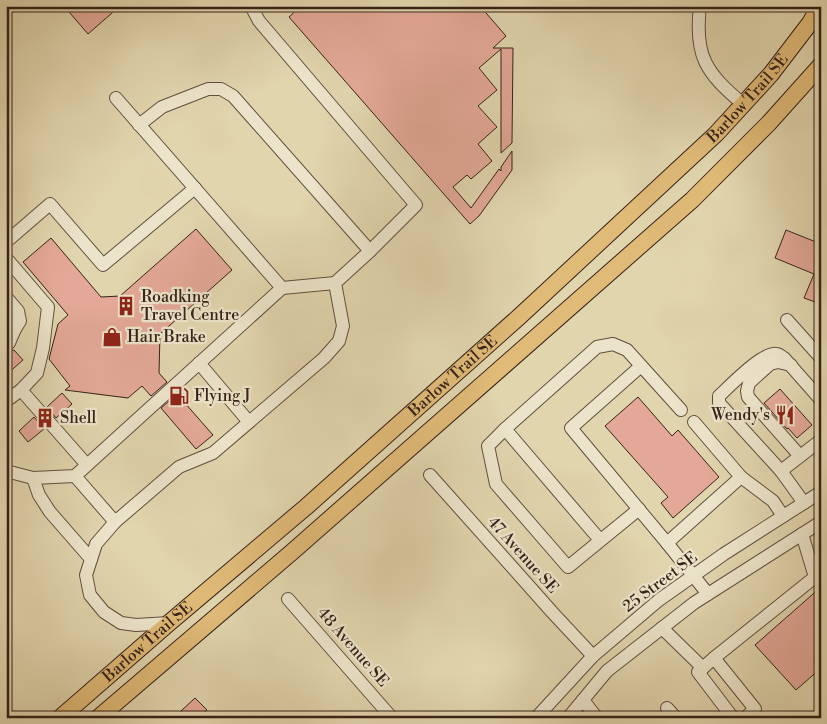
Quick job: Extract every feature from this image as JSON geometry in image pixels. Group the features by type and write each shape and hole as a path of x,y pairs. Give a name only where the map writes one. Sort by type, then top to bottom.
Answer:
{"main road":[{"name":"Barlow Trail SE","path":"60,718 306,507 520,316 716,134 771,74 820,7"},
{"name":"Barlow Trail SE","path":"98,718 292,552 692,200 769,123 821,65"}],"street":[{"path":"6,471 33,478 75,476 282,288 335,283 416,205 259,22 251,6"},
{"path":"700,6 698,21 699,44 704,60 714,76 743,104"},
{"path":"139,125 162,107 208,89 221,89 233,96 370,251"},
{"path":"116,98 282,288"},
{"path":"6,242 50,204 103,265 195,188"},
{"path":"6,258 48,307 43,348 37,374 21,390 6,401"},
{"path":"169,623 136,625 121,623 104,612 90,595 86,576 96,544 115,522 179,467 213,453 324,358 339,341 343,326 335,283"},
{"path":"6,297 18,311 20,321 6,345"},
{"path":"6,315 16,329"},
{"path":"787,320 821,358"},
{"path":"639,509 568,567 496,484 488,446 597,347 613,344 627,350 681,410"},
{"path":"804,502 782,471 719,403 720,396 760,358 776,354 787,362 821,400"},
{"path":"787,362 770,364 749,383 747,390 748,397 800,456"},
{"path":"200,363 250,422"},
{"path":"641,366 571,428 708,594"},
{"path":"21,390 87,465"},
{"path":"694,422 741,477 773,501 783,516"},
{"path":"505,429 600,540"},
{"path":"782,471 821,440"},
{"name":"47 Avenue SE","path":"430,474 593,656"},
{"path":"75,476 115,522"},
{"path":"667,543 741,477"},
{"path":"33,478 39,495 50,512 91,558"},
{"name":"25 Street SE","path":"536,718 593,656 659,600 724,554 821,492"},
{"path":"568,718 607,671 694,603 821,522"},
{"path":"734,718 698,672 815,577 802,534"},
{"name":"48 Avenue SE","path":"288,598 392,718"},
{"path":"662,628 703,668"},
{"path":"714,658 755,709 744,718"},
{"path":"583,700 597,718"}],"building":[{"path":"64,6 120,6 88,34"},
{"path":"301,6 480,6 506,36 493,48 513,48 512,143 501,153 501,49 479,68 497,90 478,106 497,127 478,144 492,161 471,179 467,175 453,187 471,208 499,169 501,171 501,167 512,151 512,170 479,216 470,224 289,17"},
{"name":"Roadking Travel Centre","path":"196,229 232,270 160,334 159,373 167,382 151,396 142,386 128,398 65,390 70,386 49,359 58,324 68,315 23,262 51,238 101,297 120,296"},
{"path":"786,230 821,244 821,304 804,298 814,274 775,258"},
{"path":"14,350 23,360 6,375 6,353"},
{"path":"780,389 812,425 797,438 764,403"},
{"path":"62,393 72,404 56,418 47,407"},
{"path":"177,394 213,435 196,449 161,408"},
{"path":"638,397 672,436 678,430 719,477 673,518 661,503 668,497 605,426"},
{"path":"34,417 44,429 28,442 19,431"},
{"path":"821,587 821,668 796,690 755,645"},
{"path":"195,698 207,710 198,718 186,718 181,711"}],"place":[{"name":"Roadking Travel Centre","path":"126,306"},
{"name":"Hair Brake","path":"112,337"},
{"name":"Flying J","path":"179,396"},
{"name":"Wendy's","path":"785,415"},
{"name":"Shell","path":"45,418"}]}
